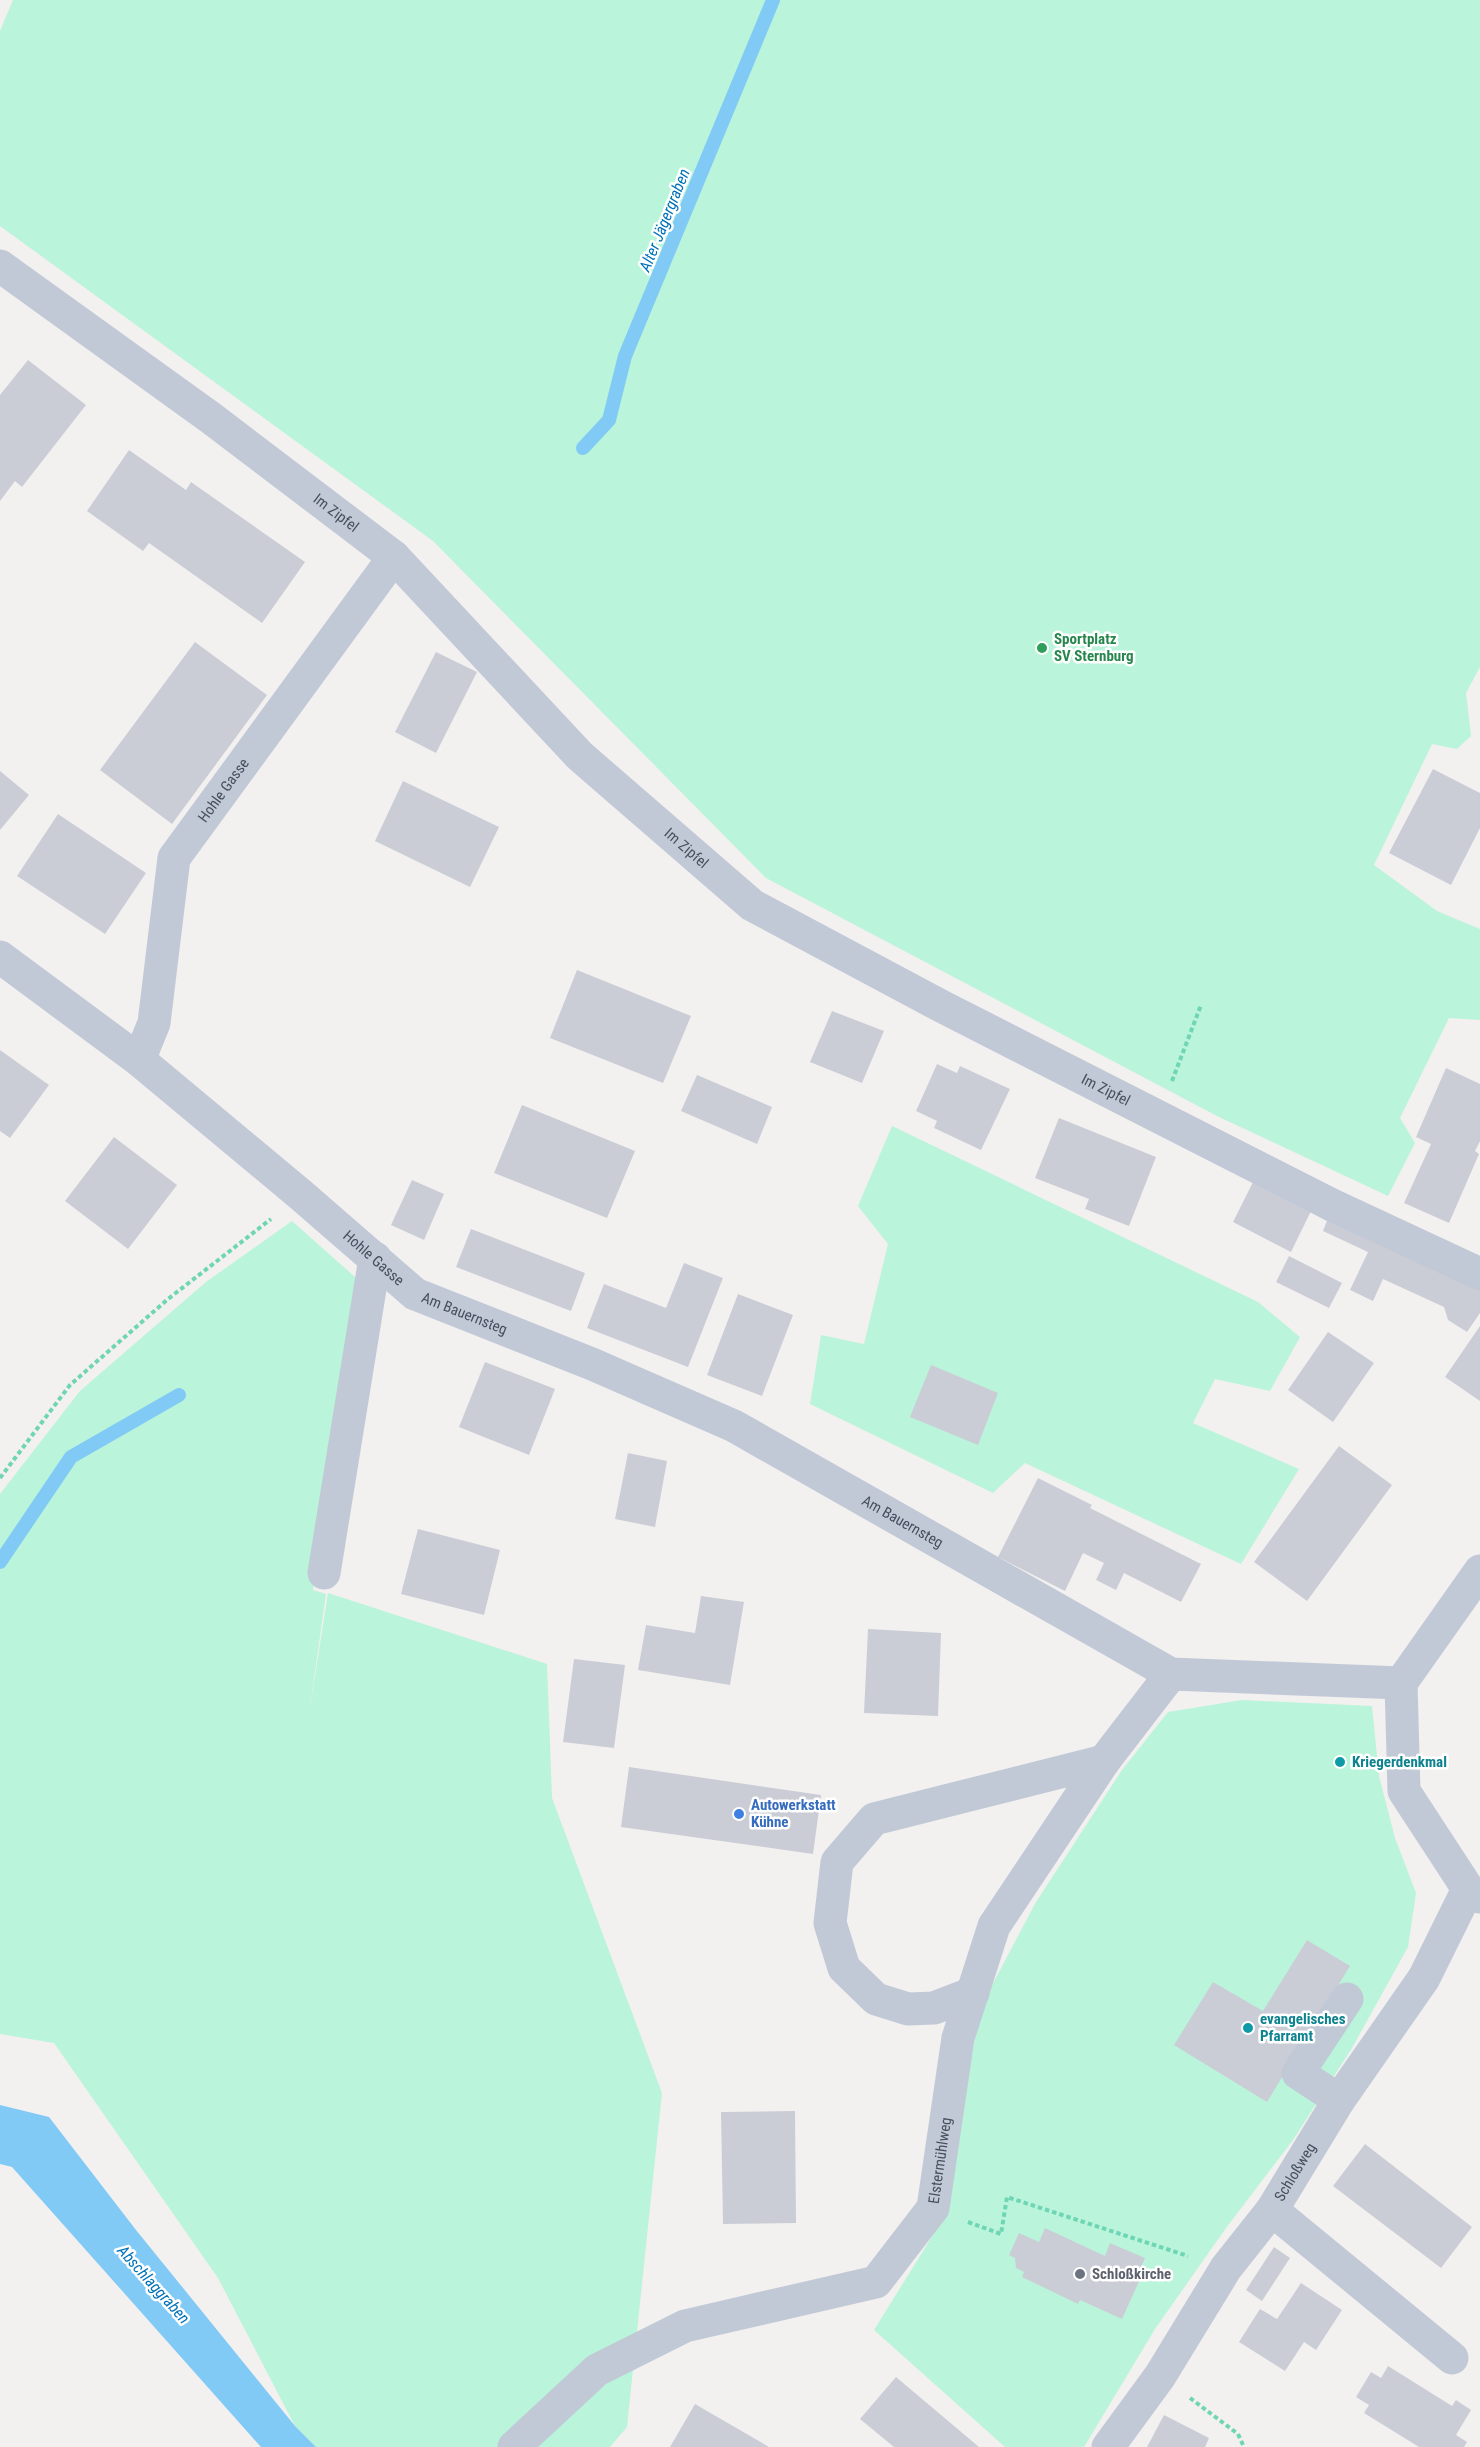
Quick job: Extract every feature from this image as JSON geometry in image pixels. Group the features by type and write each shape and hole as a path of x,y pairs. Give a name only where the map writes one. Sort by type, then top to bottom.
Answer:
{"street":[{"name":"Im Zipfel","path":"0,266 211,418 394,557 580,756 752,904 942,1007 1332,1205 1480,1274"},
{"name":"Hohle Gasse","path":"139,1060 154,1023 174,858 394,557"},
{"name":"Hohle Gasse","path":"0,957 139,1060 415,1294"},
{"path":"324,1573 375,1258"},
{"name":"Am Bauernsteg","path":"415,1294 592,1364 734,1426 1171,1674 1401,1683"},
{"path":"1474,1893 1404,1791 1401,1683 1480,1570"},
{"name":"Elstermühlweg","path":"514,2447 597,2370 684,2326 876,2282 933,2208 958,2038 994,1926 1104,1761 1171,1674"},
{"path":"973,1993 934,2008 908,2009 876,1999 868,1992 844,1968 830,1923 837,1862 874,1819 1104,1761"},
{"name":"Schloßweg","path":"1108,2447 1160,2376 1226,2268 1272,2210 1339,2100 1424,1978 1474,1893"},
{"path":"1339,2100 1298,2073 1347,1998"},
{"path":"1272,2210 1452,2358"}],"path":[{"path":"1158,1115 1201,1005"},
{"path":"0,1478 70,1385 168,1299 301,1195"},
{"path":"1001,2234 1007,2197 1226,2268"},
{"path":"1160,2376 1238,2434 1244,2447"}],"green space":[{"name":"Sportplatz SV Sternburg","path":"13,0 1480,0 1480,667 1466,693 1471,736 1457,749 1432,744 1374,865 1437,911 1480,929 1480,1020 1449,1018 1400,1118 1415,1143 1388,1196 1217,1116 766,878 433,541 0,226 0,31"},
{"path":"892,1126 1258,1302 1300,1337 1270,1391 1215,1379 1193,1423 1299,1469 1241,1564 1025,1463 993,1493 810,1404 821,1335 864,1344 888,1244 858,1206"},
{"path":"292,1221 364,1285 313,1590 326,1594 309,1714 328,1593 547,1664 552,1798 662,2093 627,2427 610,2447 316,2447 295,2426 218,2278 54,2043 0,2034 0,1494 80,1391 206,1282"},
{"path":"1242,1700 1372,1706 1379,1776 1395,1838 1416,1893 1408,1947 1352,2048 1293,2140 1226,2228 1155,2329 1084,2447 1005,2447 874,2330 946,2214 957,2135 981,2006 1036,1902 1122,1770 1168,1712"}],"water":[{"name":"Abschlaggraben","path":"0,2105 49,2117 136,2230 295,2426 316,2447 261,2447 12,2167 0,2164"}],"building":[{"path":"28,360 86,405 22,487 15,481 0,501 0,395"},
{"path":"129,450 186,490 191,482 305,562 262,623 149,543 143,551 87,511"},
{"path":"195,642 267,695 172,824 100,770"},
{"path":"436,652 477,672 436,753 395,732"},
{"path":"1433,769 1480,793 1480,828 1451,885 1389,853"},
{"path":"0,771 29,795 0,830"},
{"path":"403,781 499,827 470,887 375,841"},
{"path":"58,814 146,873 105,934 17,876"},
{"path":"577,970 691,1016 663,1083 550,1038"},
{"path":"832,1011 884,1031 862,1083 810,1062"},
{"path":"0,1050 49,1085 10,1138 0,1131"},
{"path":"937,1064 957,1073 960,1066 1010,1089 981,1150 934,1128 937,1121 916,1111"},
{"path":"1446,1068 1480,1084 1480,1141 1475,1151 1479,1154 1449,1223 1404,1203 1431,1144 1416,1137"},
{"path":"697,1075 772,1107 757,1144 681,1111"},
{"path":"522,1105 635,1151 607,1218 494,1173"},
{"path":"1059,1118 1156,1157 1129,1226 1085,1209 1089,1199 1035,1178"},
{"path":"114,1137 177,1185 128,1249 65,1201"},
{"path":"412,1180 444,1194 424,1240 391,1225"},
{"path":"1253,1182 1311,1211 1291,1252 1233,1222"},
{"path":"1328,1218 1480,1290 1480,1313 1467,1332 1448,1320 1444,1307 1383,1279 1373,1301 1350,1290 1368,1252 1323,1231"},
{"path":"471,1229 585,1273 571,1311 456,1267"},
{"path":"1289,1256 1342,1283 1329,1308 1276,1282"},
{"path":"684,1263 723,1278 688,1367 587,1328 604,1284 666,1308"},
{"path":"738,1294 793,1315 762,1396 707,1375"},
{"path":"1480,1326 1480,1401 1445,1377"},
{"path":"1328,1332 1374,1363 1333,1422 1288,1390"},
{"path":"485,1362 555,1389 529,1455 459,1427"},
{"path":"931,1365 998,1393 978,1445 910,1417"},
{"path":"1339,1446 1392,1485 1307,1601 1254,1562"},
{"path":"628,1453 667,1461 655,1527 615,1519"},
{"path":"1038,1478 1092,1505 1090,1508 1201,1564 1181,1602 1124,1573 1116,1590 1096,1580 1104,1563 1083,1553 1065,1591 998,1557"},
{"path":"418,1529 500,1550 484,1615 401,1594"},
{"path":"701,1596 744,1602 730,1685 638,1670 646,1625 695,1633"},
{"path":"868,1629 941,1633 938,1716 864,1713"},
{"path":"574,1659 625,1665 614,1748 563,1742"},
{"path":"629,1767 821,1795 813,1854 621,1827"},
{"name":"evangelisches Pfarramt","path":"1307,1940 1350,1966 1267,2102 1174,2045 1213,1982 1263,2011"},
{"path":"795,2111 796,2223 723,2224 721,2112"},
{"path":"1365,2144 1472,2227 1441,2268 1333,2186"},
{"name":"Schloßkirche","path":"1045,2228 1105,2256 1110,2243 1145,2258 1137,2276 1141,2277 1122,2319 1080,2300 1078,2304 1022,2277 1024,2272 1016,2268 1015,2258 1009,2255 1019,2233 1039,2242"},
{"path":"1274,2247 1290,2258 1262,2301 1246,2290"},
{"path":"1301,2283 1342,2310 1316,2350 1304,2342 1285,2371 1239,2342 1260,2309 1277,2319"},
{"path":"1388,2366 1452,2406 1456,2400 1471,2410 1456,2435 1467,2442 1464,2447 1419,2447 1364,2413 1369,2405 1356,2397 1371,2372 1381,2378"},
{"path":"896,2377 979,2447 894,2447 860,2419"},
{"path":"695,2404 769,2447 670,2447"},
{"path":"1164,2415 1209,2438 1205,2447 1147,2447"}],"waterway":[{"name":"Alter Jägergraben","path":"583,448 609,420 625,356 773,0"},
{"name":"Alter Jägergraben","path":"0,1562 71,1457 179,1395"}],"place":[{"name":"Sportplatz SV Sternburg","path":"1042,648"},
{"name":"Kriegerdenkmal","path":"1340,1762"},
{"name":"Autowerkstatt Kühne","path":"739,1814"},
{"name":"evangelisches Pfarramt","path":"1248,2028"},
{"name":"Schloßkirche","path":"1080,2274"}]}
